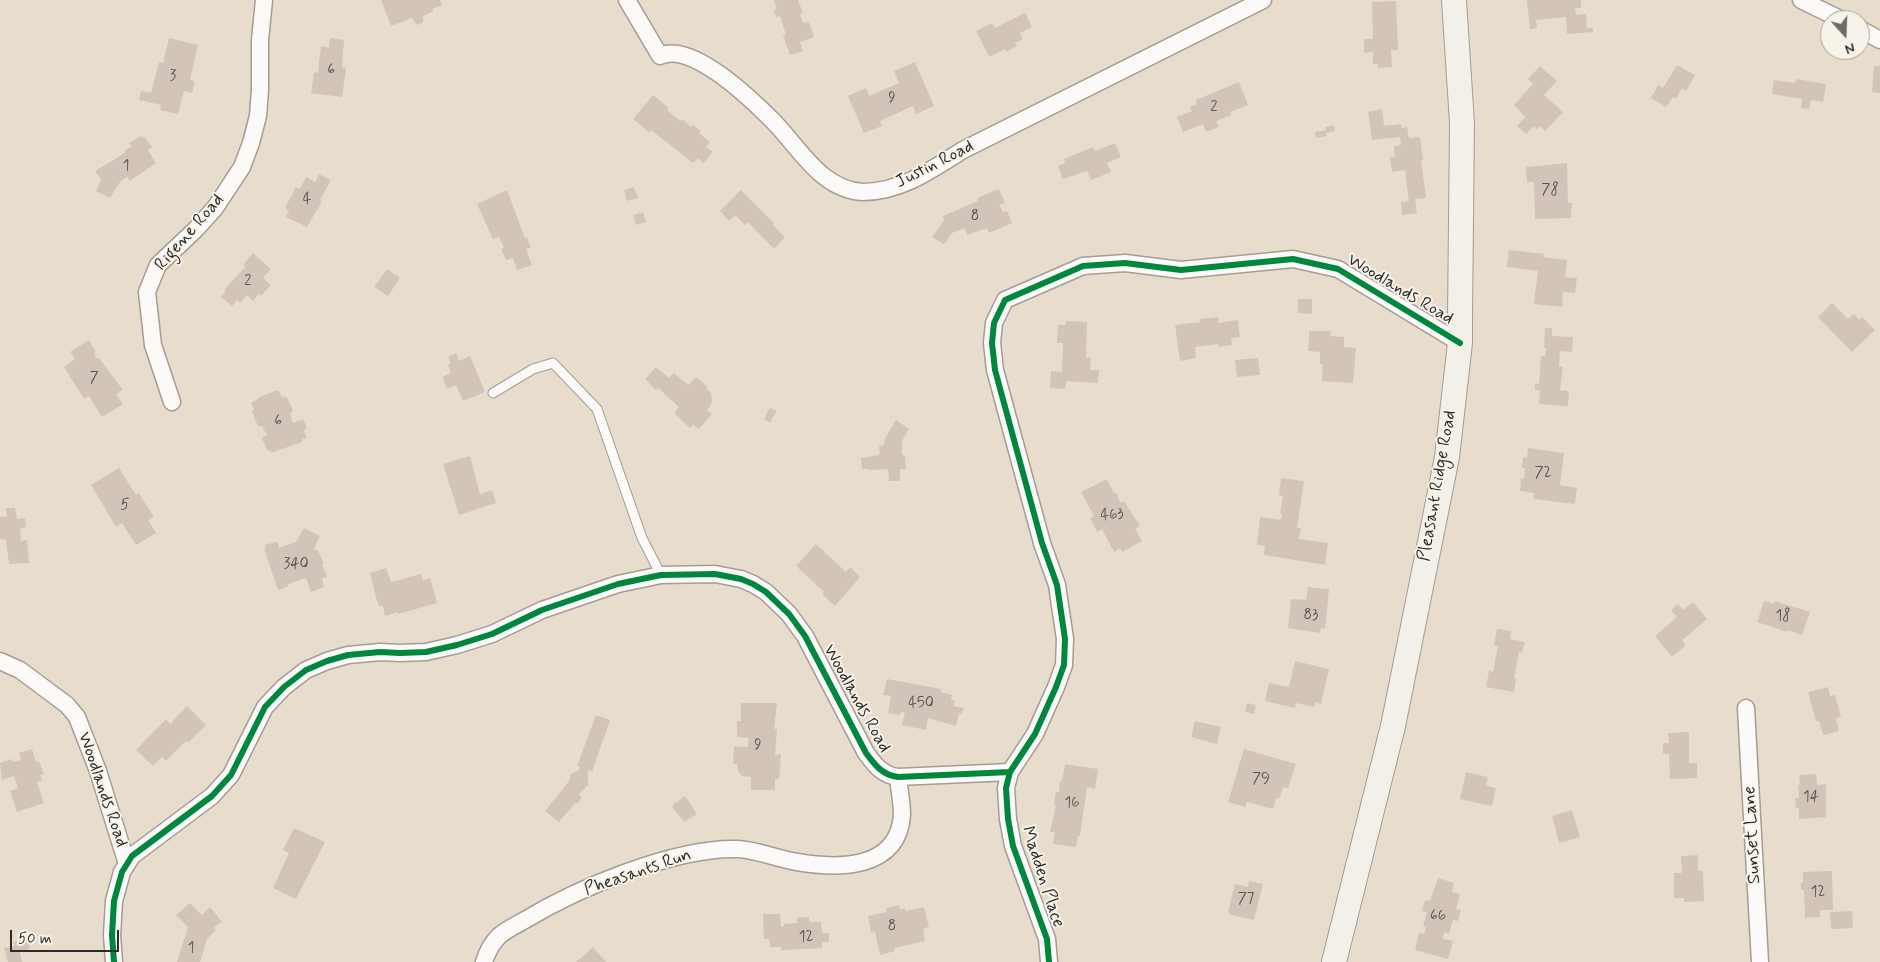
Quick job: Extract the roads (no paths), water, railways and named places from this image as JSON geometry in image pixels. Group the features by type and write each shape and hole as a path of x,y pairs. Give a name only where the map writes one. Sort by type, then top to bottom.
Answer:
{"street":[{"name":"Rigene Road","path":"172,402 154,345 147,292 158,265 215,208 232,184 245,159 258,116 260,40 264,0"},
{"name":"Justin Road","path":"627,0 660,56 669,54 698,60 725,78 772,119 805,158 826,178 842,188 862,192 879,191 898,186 925,174 963,150 1263,0"},
{"name":"Pleasant Ridge Road","path":"1334,962 1393,726 1447,456 1460,343 1462,123 1454,0"},
{"path":"1801,0 1822,10"},
{"name":"Woodlands Road","path":"127,864 132,856 212,796 231,775 265,707 284,687 306,670 348,655 380,652 426,652 457,645 492,634 542,610 618,584 661,575 716,574 741,579 766,592 789,614 805,636 866,753 877,768 890,776 1010,772 1036,734 1056,688 1064,665 1066,639 1057,585 1042,543 995,370 992,343 994,322 1005,300 1083,266 1125,263 1181,270 1293,259 1338,269 1460,343"},
{"name":"Woodlands Road","path":"0,661 20,670 67,705 77,716 98,771 127,864"},
{"name":"Sunset Lane","path":"1746,708 1760,962"},
{"name":"Madden Place","path":"1010,772 1006,788 1008,819 1013,846 1047,939 1049,962"},
{"name":"Pheasants Run","path":"484,962 488,950 500,935 544,909 602,882 694,852 738,849 768,854 796,862 841,866 860,864 878,856 896,840 902,815 898,777"},
{"path":"114,962 112,934 114,901 122,872 127,864"}],"lane":[{"path":"493,393 533,369 553,363 597,409 642,538 661,575"}]}
